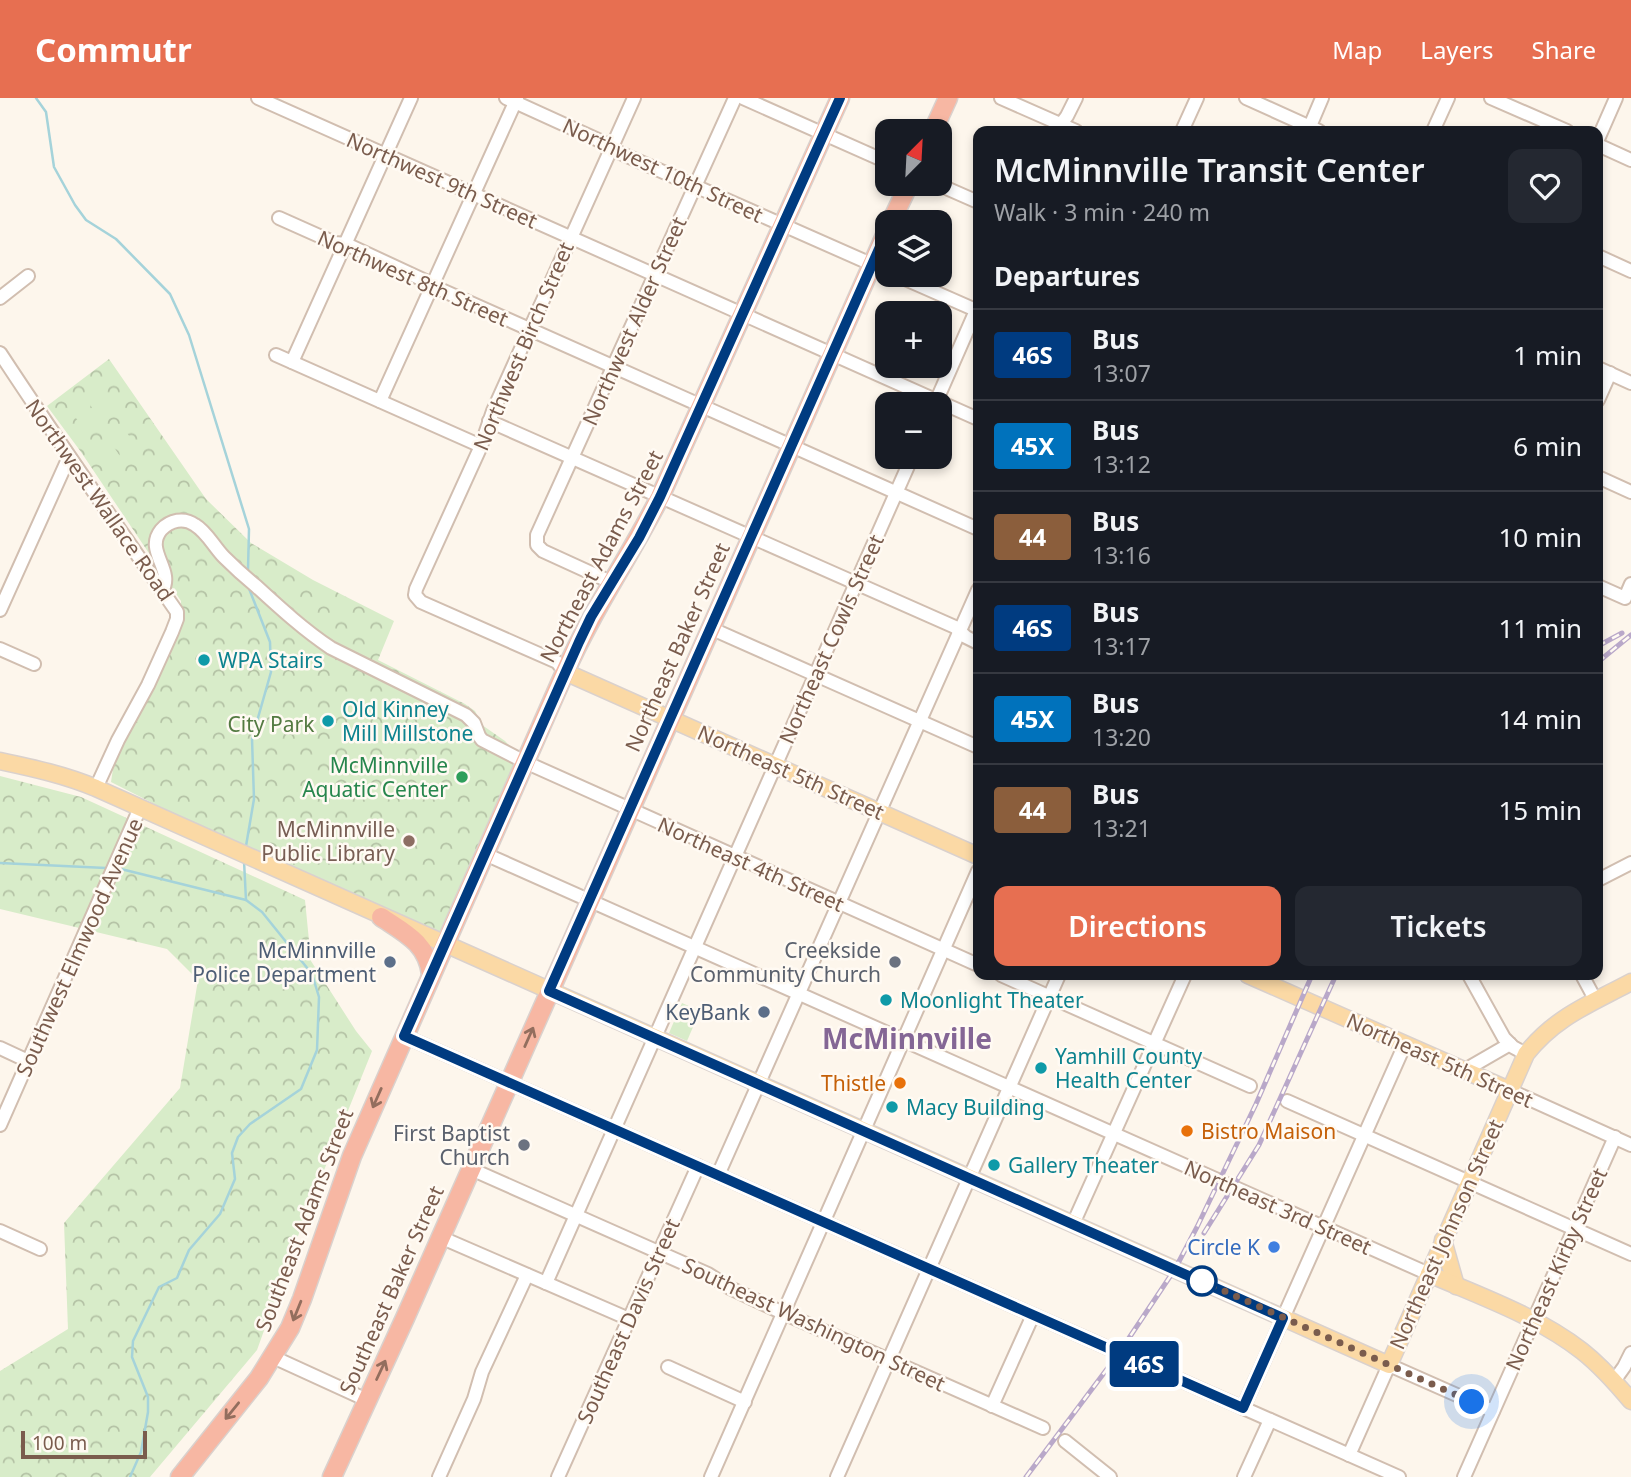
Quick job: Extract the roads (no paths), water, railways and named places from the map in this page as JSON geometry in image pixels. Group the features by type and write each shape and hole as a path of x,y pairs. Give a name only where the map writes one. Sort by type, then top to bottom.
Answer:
{"highway":[{"name":"Northeast Adams Street","path":"404,1036 565,672 591,617 639,538 660,497 839,98"},
{"path":"938,119 948,98"},
{"name":"Northeast Baker Street","path":"509,1082 833,354 875,277"},
{"path":"381,917 409,936 423,950 428,958 431,974"},
{"name":"Southeast Adams Street","path":"180,1477 259,1378 290,1328 352,1156 404,1036"},
{"name":"Southeast Baker Street","path":"332,1477 509,1082"}],"main road":[{"name":"Northeast 5th Street","path":"565,672 973,854"},
{"path":"0,761 73,778 1389,1364"},
{"name":"Northeast 5th Street","path":"1259,980 1509,1090"},
{"name":"Northeast Johnson Street","path":"1389,1364 1526,1054 1555,1023 1631,982"},
{"path":"1443,1240 1456,1286"},
{"name":"Northeast 3rd Street","path":"1429,1274 1533,1321 1581,1350 1631,1401"}],"street":[{"name":"Northwest 9th Street","path":"258,98 915,392"},
{"path":"292,362 411,98"},
{"name":"Northwest Birch Street","path":"565,672 557,662 421,602 415,595 529,330 634,98"},
{"name":"Northwest Alder Street","path":"613,583 543,551 537,545 537,535 735,98"},
{"path":"743,98 875,157"},
{"path":"1001,98 1054,126"},
{"path":"1059,126 1076,98"},
{"path":"1184,126 1197,98"},
{"path":"1246,98 1304,126"},
{"path":"1313,126 1322,98"},
{"path":"1435,126 1448,98"},
{"path":"1491,98 1555,126"},
{"path":"1603,128 1616,98"},
{"path":"380,401 513,99"},
{"name":"Northwest 10th Street","path":"513,99 618,152 875,266"},
{"path":"1603,147 1631,160"},
{"path":"952,191 973,200"},
{"name":"Northwest 8th Street","path":"279,218 335,243 346,244 529,330 973,527"},
{"path":"1603,258 1631,271"},
{"path":"0,298 28,276"},
{"path":"924,287 973,307"},
{"path":"941,392 973,320"},
{"name":"Northwest Wallace Road","path":"0,353 177,611 172,632 96,788"},
{"path":"276,355 481,446"},
{"path":"1604,370 1631,383"},
{"name":"Northwest 9th Street","path":"952,408 973,417"},
{"path":"489,421 955,627 973,640"},
{"path":"0,610 69,457"},
{"name":"Northeast Cowls Street","path":"546,1283 907,469"},
{"path":"1603,479 1631,492"},
{"name":"Northeast 4th Street","path":"162,590 166,577 156,549 158,534 174,521 192,523 231,564 317,639 466,715 474,723 482,740 629,810 973,963"},
{"path":"1603,588 1625,598 1631,584"},
{"path":"718,1175 973,602"},
{"path":"710,628 973,745"},
{"path":"0,649 34,664"},
{"name":"Southwest Elmwood Avenue","path":"0,1125 140,808"},
{"name":"Northeast 3rd Street","path":"485,854 1429,1274"},
{"path":"1603,877 1631,863"},
{"path":"711,1477 973,883"},
{"path":"1012,980 1251,1086"},
{"path":"836,1477 1057,980"},
{"path":"1073,1224 1183,980"},
{"path":"1472,980 1504,1038 1526,1054"},
{"path":"1585,980 1596,1001"},
{"path":"404,1036 1399,1477"},
{"path":"1243,1408 1405,1044"},
{"path":"1465,1070 1510,1044"},
{"path":"0,1048 28,1061"},
{"name":"Northeast 5th Street","path":"1509,1090 1631,1145"},
{"path":"1287,1101 1631,1254"},
{"name":"Northeast Kirby Street","path":"1464,1477 1615,1138"},
{"name":"Southeast Davis Street","path":"558,1477 698,1166"},
{"name":"Southeast Washington Street","path":"471,1169 708,1274 730,1289 783,1313 1043,1428"},
{"path":"0,1231 40,1249"},
{"path":"440,1237 629,1319"},
{"path":"439,1477 474,1399 482,1373 527,1275"},
{"path":"992,1406 1033,1315"},
{"path":"1614,1381 1631,1353"},
{"path":"273,1357 367,1400"},
{"path":"1389,1364 1493,1411"},
{"name":"Northeast Johnson Street","path":"1349,1455 1389,1364"},
{"path":"668,1367 745,1402"},
{"path":"1244,1477 1270,1420"},
{"path":"1065,1441 1110,1477"}],"waterway":[{"path":"36,98 46,112 54,167 75,205 86,220 116,239 170,294 189,335 249,529 248,570"},
{"path":"246,846 254,799 252,739 271,672 270,642 248,586"},
{"path":"244,861 246,900"},
{"path":"0,863 106,868"},
{"path":"121,869 246,900 262,912 312,974 319,997 317,1050 301,1089 250,1124 238,1137 232,1153 235,1179 220,1214 189,1250 177,1278 159,1287 133,1341 132,1357 148,1397 148,1412 141,1452 130,1477"}],"railway":[{"path":"1603,643 1622,633"},
{"path":"1603,658 1631,635"},
{"path":"1026,1477 1119,1353 1175,1269 1256,1104 1310,980"},
{"path":"1204,1233 1259,1145 1334,980"}],"place":[{"name":"WPA Stairs","path":"204,660"},
{"name":"Old Kinney Mill Millstone","path":"328,721"},
{"name":"McMinnville Aquatic Center","path":"462,777"},
{"name":"McMinnville Public Library","path":"409,841"},
{"name":"McMinnville Police Department","path":"390,962"},
{"name":"Creekside Community Church","path":"895,962"},
{"name":"Moonlight Theater","path":"886,1000"},
{"name":"KeyBank","path":"764,1012"},
{"name":"Yamhill County Health Center","path":"1041,1068"},
{"name":"Thistle","path":"900,1083"},
{"name":"Macy Building","path":"892,1107"},
{"name":"Bistro Maison","path":"1187,1131"},
{"name":"First Baptist Church","path":"524,1145"},
{"name":"Gallery Theater","path":"994,1165"},
{"name":"Circle K","path":"1274,1247"}],"district":[{"name":"McMinnville","path":"907,1038"}],"park label":[{"name":"City Park","path":"271,724"}]}
